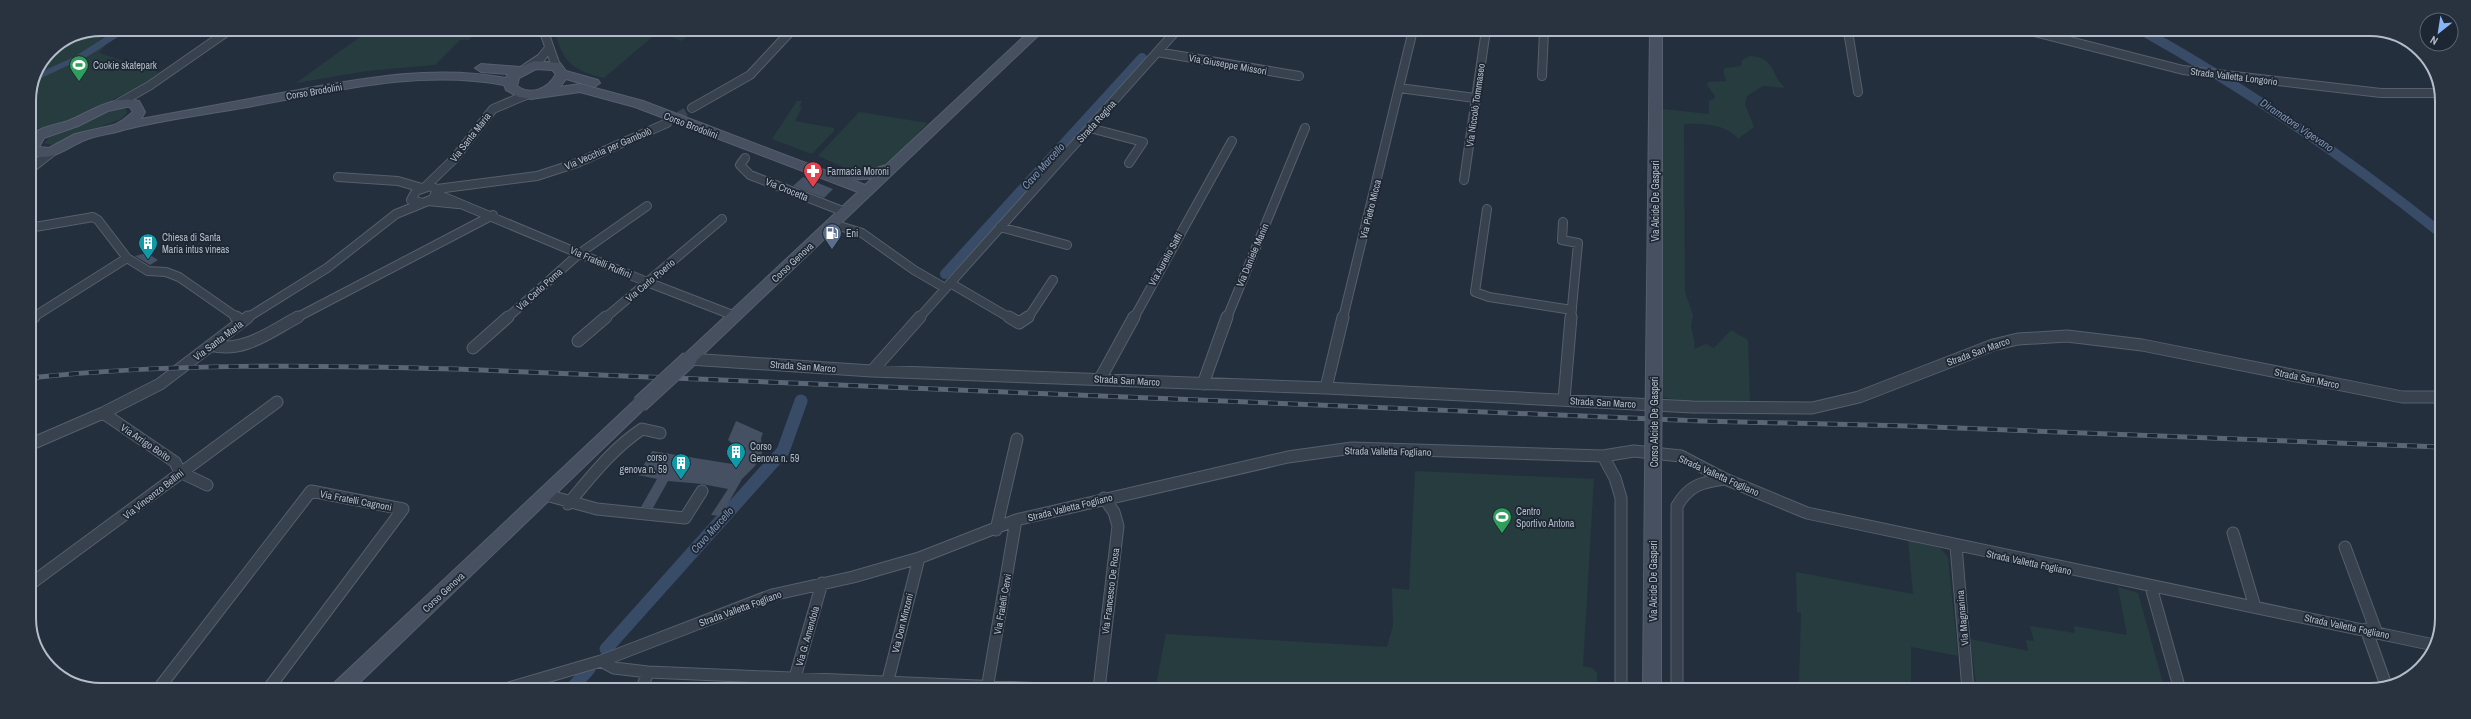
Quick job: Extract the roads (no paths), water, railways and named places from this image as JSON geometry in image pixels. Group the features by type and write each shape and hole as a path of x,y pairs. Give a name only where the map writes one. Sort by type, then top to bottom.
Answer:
{"main road":[{"name":"Corso Genova","path":"346,683 546,495 640,404 1032,36"},
{"name":"Via Alcide De Gasperi","path":"1654,371 1656,36"},
{"name":"Corso Brodolini","path":"36,141 42,134 119,104 138,108 142,113 156,112 355,77 395,72 493,68 523,70 542,64 646,98 843,179 864,176 892,168"},
{"path":"510,84 523,70"},
{"path":"533,94 551,88 559,81 559,70"},
{"name":"Corso Brodolini","path":"36,146 53,151 82,136 119,127 352,84 391,79 488,76 510,84 516,92 533,94 574,87 632,102 869,189"},
{"name":"Corso Brodolini","path":"119,127 134,118 138,108"},
{"path":"843,179 848,192 848,210"},
{"name":"Corso Alcide De Gasperi","path":"1653,473 1654,371"},
{"name":"Via Alcide De Gasperi","path":"1652,683 1653,473"}],"street":[{"path":"119,104 149,86 221,36"},
{"path":"546,36 549,48 559,70"},
{"path":"692,108 750,75 786,36"},
{"name":"Strada Regina","path":"872,371 1000,226 1172,36"},
{"name":"Via Pietro Micca","path":"1326,388 1412,36"},
{"name":"Via Niccolò Tommaseo","path":"1464,180 1485,36"},
{"path":"1542,76 1544,36"},
{"path":"1849,36 1858,92"},
{"name":"Strada Valletta Longorio","path":"2051,36 2176,68 2374,92 2435,93"},
{"path":"523,70 541,58 549,48"},
{"name":"Via Giuseppe Missori","path":"1157,52 1299,76"},
{"path":"493,109 504,98 510,84"},
{"path":"138,108 149,86"},
{"path":"1399,88 1475,98"},
{"name":"Via Santa Maria","path":"36,442 103,413 160,384 242,321 327,268 396,214 412,195 432,190 439,175 493,109 510,100 533,94"},
{"name":"Via Vecchia per Gambolò","path":"432,190 474,186 537,176 571,165 666,123"},
{"path":"1090,128 1143,142 1129,163"},
{"name":"Via Daniele Manin","path":"1202,384 1237,290 1305,128"},
{"name":"Via Aurelio Saffi","path":"1100,379 1232,141"},
{"path":"36,164 53,151"},
{"name":"Via Crocetta","path":"745,158 740,165 750,175 848,210"},
{"name":"Via Fratelli Ruffini","path":"338,178 398,181 432,190 647,282 735,316"},
{"path":"398,181 412,195 414,202 426,202 432,190"},
{"path":"468,205 466,196 474,186"},
{"name":"Via Santa Maria","path":"396,214 426,202"},
{"name":"Via Fratelli Ruffini","path":"426,202 468,205"},
{"name":"Via Carlo Poma","path":"473,348 580,253 647,206"},
{"path":"1487,209 1475,292 1489,297 1572,310"},
{"path":"211,345 220,349 233,349 245,345 493,215"},
{"path":"36,227 93,217 98,220 127,258 148,271 166,272 179,277 242,321"},
{"name":"Via Carlo Poerio","path":"578,341 722,219"},
{"name":"Strada San Marco","path":"1563,222 1562,240 1578,243 1564,400"},
{"path":"833,224 862,233 891,253 1019,323 1027,319 1053,280"},
{"path":"1000,226 1067,245"},
{"path":"36,316 127,258"},
{"name":"Strada San Marco","path":"689,359 872,371 1326,388 1693,407 1812,408 1859,397 1993,344 2014,338 2050,335 2085,336 2144,346 2402,397 2435,397"},
{"name":"Via Vincenzo Bellini","path":"36,580 134,509 180,472 277,402"},
{"name":"Via Arrigo Boito","path":"103,413 175,462 180,472 207,485"},
{"path":"568,504 605,459 632,434 642,429 660,433"},
{"path":"996,530 1017,438"},
{"name":"Strada Valletta Fogliano","path":"526,683 601,661 772,595 853,577 919,558 996,530 1016,520 1104,498 1288,457 1352,448 1603,456 1634,451 1682,456 1725,478 1807,513 1956,546 2151,587 2371,630 2429,644"},
{"path":"1603,456 1615,478 1621,498 1621,683"},
{"path":"1677,683 1677,506 1685,491 1696,483 1725,478"},
{"name":"Via Fratelli Cagnoni","path":"163,683 311,491 403,509 273,683"},
{"path":"546,495 568,504 610,511 685,518 702,491"},
{"name":"Via Francesco De Rosa","path":"1099,683 1118,526 1114,512 1104,498"},
{"name":"Via Fratelli Cervi","path":"989,683 1016,520"},
{"path":"2233,533 2255,607"},
{"name":"Via Magnanina","path":"1956,546 1967,683"},
{"path":"2345,547 2371,630 2385,681"},
{"name":"Via Don Minzoni","path":"888,683 919,558"},
{"name":"Via G. Amendola","path":"793,683 822,583"},
{"path":"2151,587 2178,683"},
{"path":"601,661 614,668 648,672 793,683"},
{"path":"644,683 648,672"}],"water":[{"path":"107,36 119,36 90,55 40,79 44,70 74,57"}],"waterway":[{"name":"Diramatore Vigevano","path":"2151,36 2221,77 2296,126 2370,178 2435,228"},
{"name":"Cavo Marcello","path":"945,274 1142,58"},
{"name":"Cavo Marcello","path":"606,649 783,451 801,401"},
{"name":"Cavo Marcello","path":"576,683 589,669"}],"tunnel":[{"path":"668,122 692,108"}],"railway":[{"path":"36,377 136,370 242,366 456,369 1701,421 1907,426 2435,447"}],"place":[{"name":"Cookie skatepark","path":"79,82"},
{"name":"Farmacia Moroni","path":"813,188"},
{"name":"Eni","path":"832,250"},
{"name":"Chiesa di Santa Maria intus vineas","path":"148,260"},
{"name":"Corso Genova n. 59","path":"736,469"},
{"name":"corso genova n. 59","path":"681,480"},
{"name":"Centro Sportivo Antona","path":"1502,534"}]}
